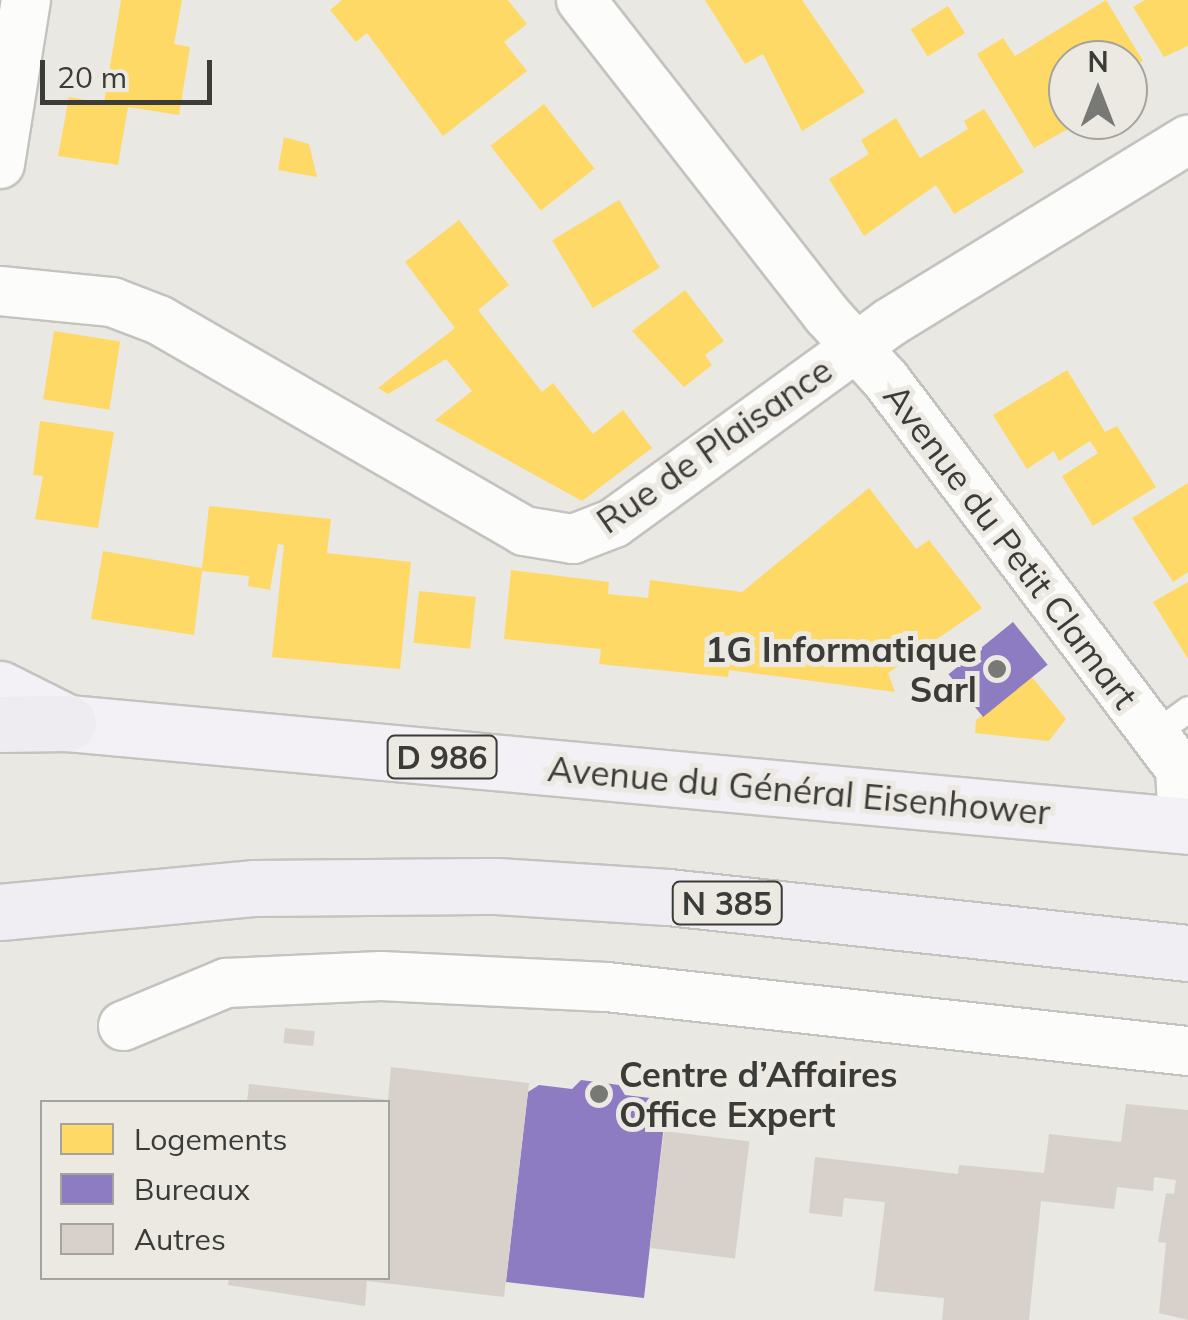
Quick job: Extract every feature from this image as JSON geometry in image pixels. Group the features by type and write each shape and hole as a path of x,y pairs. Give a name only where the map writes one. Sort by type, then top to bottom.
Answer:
{"highway":[{"path":"0,724 68,723"},
{"name":"N 385","path":"15,900 255,888 498,886 668,897 1188,953"}],"main road":[{"name":"Avenue du Général Eisenhower","path":"0,689 68,723 1185,825"}],"street":[{"path":"0,164 26,0"},
{"name":"Avenue du Petit Clamart","path":"581,0 856,347 1171,721 1185,825"},
{"name":"Rue de Plaisance","path":"0,291 112,302 159,320 524,531 573,539 614,524 856,347 1188,140"},
{"path":"123,1026 226,984 381,976 607,987 1188,1051"}],"building: Logements":[{"path":"121,0 182,0 174,44 190,47 179,115 128,107 118,165 58,156 69,97 104,103"},
{"path":"342,0 508,0 527,24 504,42 527,71 443,136 367,33 356,42 330,10"},
{"path":"705,0 802,0 865,92 802,131 763,54 745,64"},
{"path":"1106,0 1130,40 1048,40 1048,140 1034,148 977,54 1003,38 1015,56"},
{"path":"1145,0 1188,0 1188,46 1164,57 1133,7"},
{"path":"948,6 965,33 928,56 911,29"},
{"path":"544,104 594,169 541,210 490,146"},
{"path":"984,109 1024,172 954,214 936,185 864,236 829,179 869,154 861,140 896,118 920,158 968,129 964,121"},
{"path":"284,137 309,144 317,177 278,170"},
{"path":"619,200 660,268 593,308 552,240"},
{"path":"459,220 509,285 478,310 542,392 553,383 593,434 623,410 652,448 582,501 435,420 472,391 446,359 388,394 378,388 455,328 405,262"},
{"path":"685,290 724,341 705,355 712,365 684,387 632,331"},
{"path":"54,331 120,341 109,410 43,399"},
{"path":"1067,370 1105,432 1117,426 1156,487 1093,526 1062,476 1098,453 1090,441 1059,461 1054,451 1027,469 993,415"},
{"path":"40,421 114,432 98,528 35,519 43,476 33,475"},
{"path":"1188,483 1188,572 1173,582 1132,518"},
{"path":"869,488 916,549 929,540 982,608 888,673 895,692 729,670 728,677 599,664 601,649 504,639 511,570 609,582 608,594 648,598 650,580 742,592"},
{"path":"209,506 331,519 327,553 411,562 400,669 272,657 284,545 278,544 270,590 248,586 249,576 202,571 194,635 91,619 103,551 202,568"},
{"path":"1188,582 1188,659 1153,602"},
{"path":"419,591 476,597 470,649 414,643"},
{"path":"1032,677 1066,719 1049,741 975,733 976,720"}],"building: Bureaux":[{"name":"1G Informatique Sarl","path":"1013,622 1048,665 983,717 948,674"},
{"path":"581,1080 619,1085 625,1095 659,1099 666,1107 644,1298 506,1282 528,1092 539,1085 572,1089"}],"building: Autres":[{"path":"285,1028 315,1031 313,1046 283,1043"},
{"path":"391,1067 529,1083 504,1297 367,1281 365,1306 228,1285 229,1280 390,1280"},
{"path":"249,1084 388,1100 247,1100"},
{"path":"1126,1104 1188,1110 1188,1320 1159,1313 1166,1243 1158,1242 1166,1193 1174,1194 1176,1180 1154,1177 1153,1191 1117,1187 1114,1209 1041,1201 1029,1320 942,1320 944,1298 874,1291 885,1202 844,1198 842,1217 809,1213 815,1157 958,1174 959,1165 1044,1173 1049,1134 1121,1142"},
{"path":"664,1131 749,1141 735,1259 650,1248"}],"place":[{"name":"1G Informatique Sarl","path":"997,669"},
{"name":"Centre d’Affaires Office Expert","path":"599,1094"}]}
